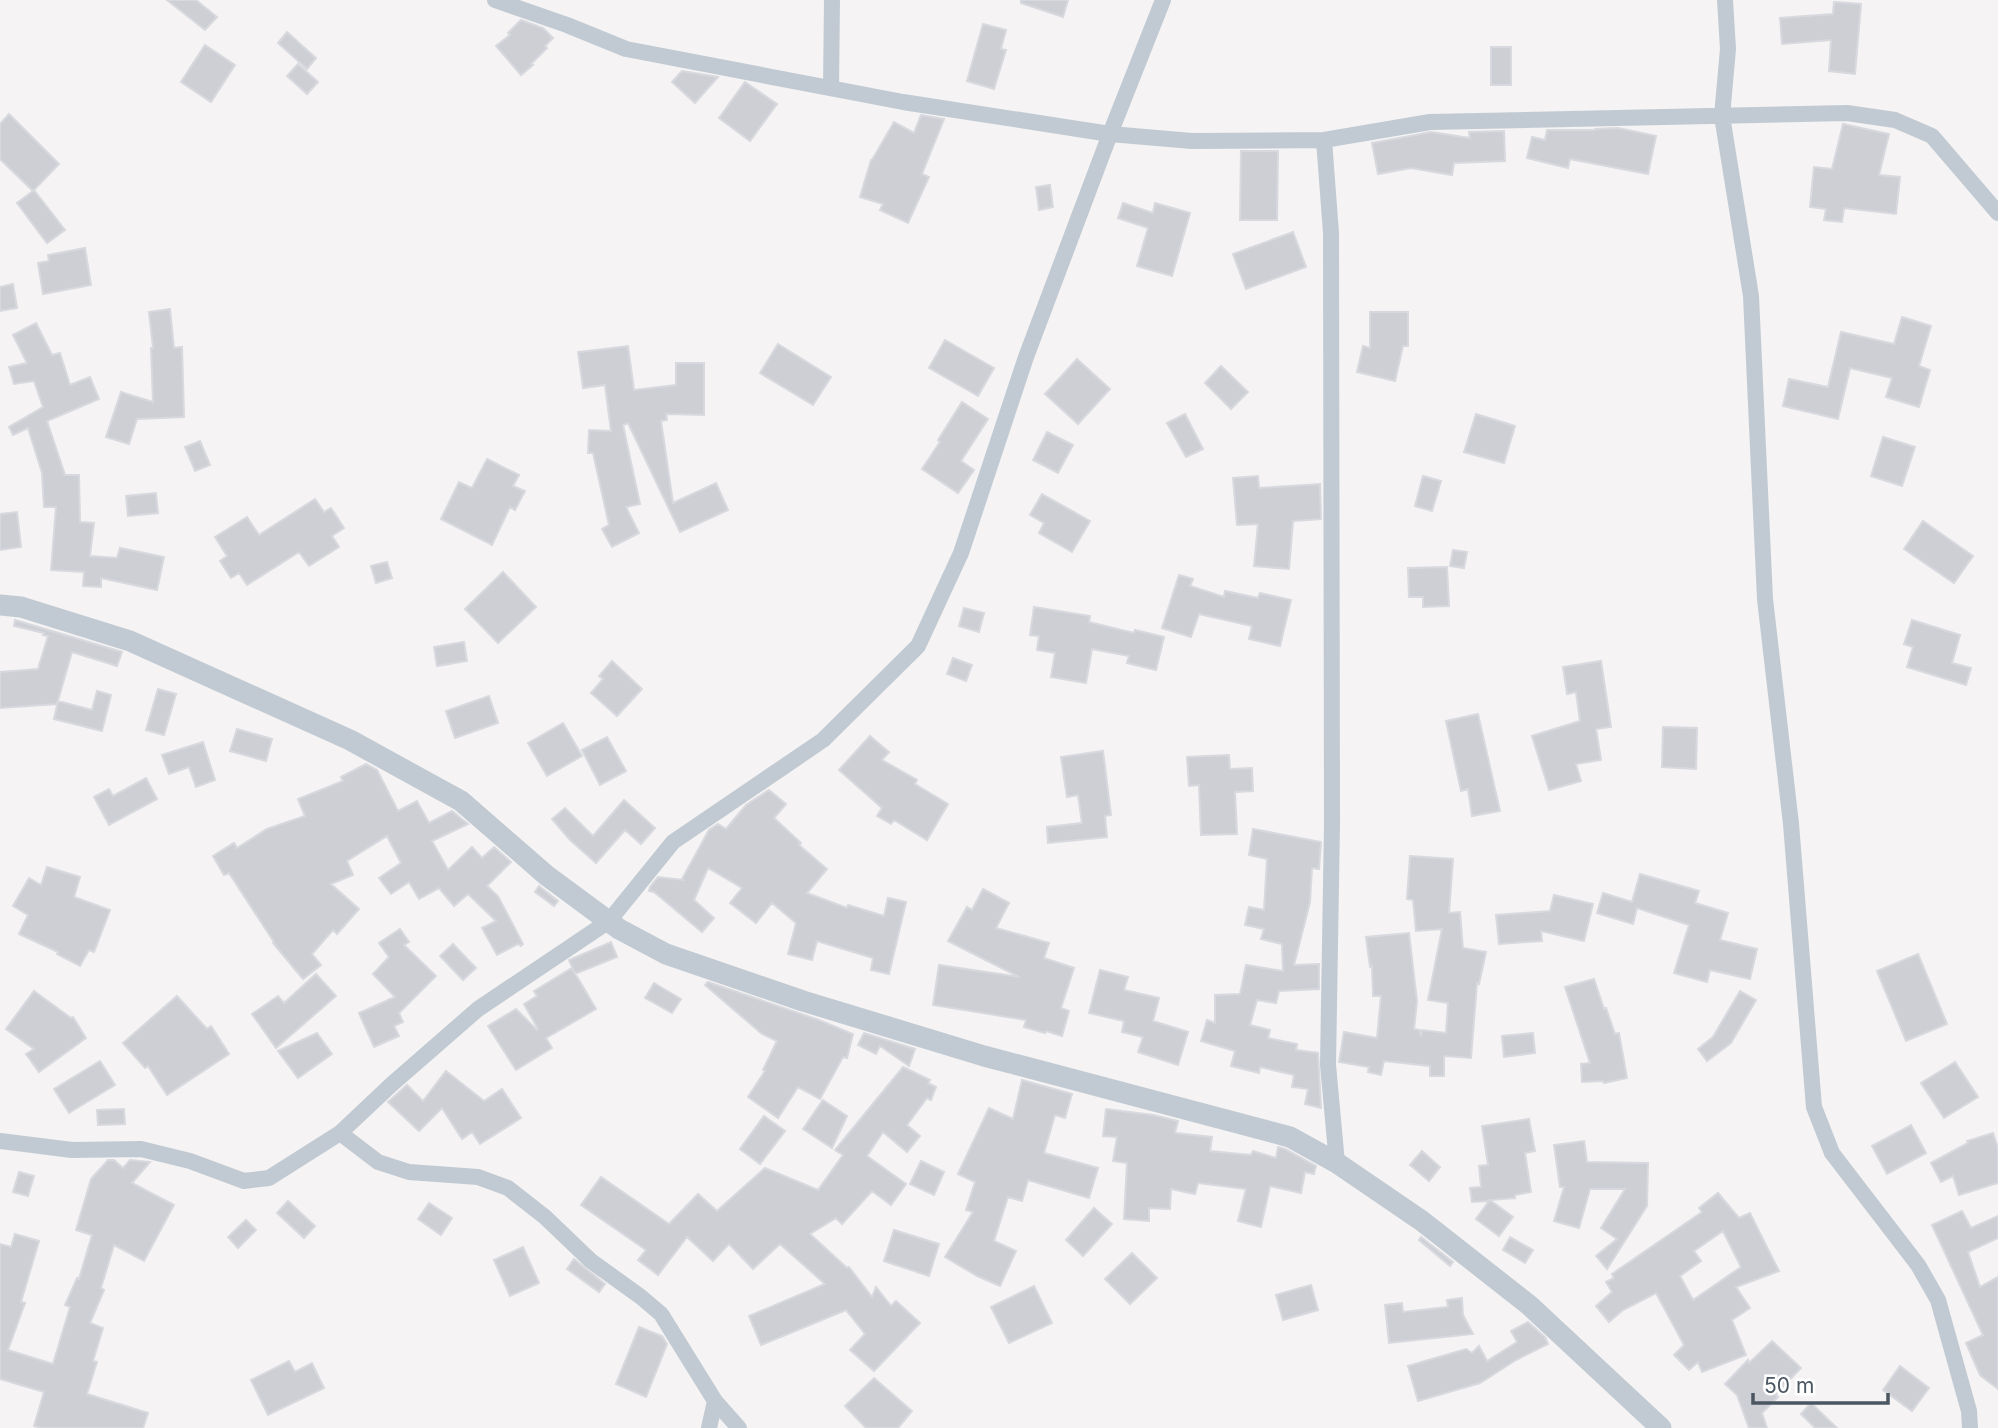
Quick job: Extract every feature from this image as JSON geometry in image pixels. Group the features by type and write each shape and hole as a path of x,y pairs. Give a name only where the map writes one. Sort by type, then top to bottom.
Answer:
{"street":[{"path":"495,0 567,25 626,50 903,102 1110,134 1192,141 1324,140 1430,122 1847,113 1895,120 1933,136 1998,213"},
{"path":"831,88 832,0"},
{"path":"0,1141 72,1150 141,1149 190,1161 244,1181 269,1178 340,1133 478,1009 609,921 673,842 823,740 918,646 961,553 1026,357 1163,0"},
{"path":"1725,0 1728,49 1722,116 1751,296 1765,599 1791,824 1814,1107 1832,1153 1918,1265 1938,1300 1969,1411 1970,1428"},
{"path":"1324,140 1331,233 1332,824 1328,1065 1337,1163"},
{"path":"0,605 21,607 130,641 350,740 461,800 546,875 619,929 666,954 803,1001 984,1056 1290,1137 1337,1163 1422,1221 1529,1305 1661,1428"},
{"path":"340,1133 378,1162 409,1172 478,1177 508,1188 545,1217 591,1261 661,1314 715,1402 739,1428"},
{"path":"709,1428 715,1402"}],"building":[{"path":"167,0 196,0 217,17 205,30"},
{"path":"1021,0 1068,0 1063,17 1021,3"},
{"path":"1834,2 1861,4 1855,74 1829,71 1831,40 1782,44 1780,18 1833,14"},
{"path":"521,20 543,28 553,38 531,64 533,65 521,75 496,46 510,35 508,33"},
{"path":"983,24 1006,30 1001,49 1006,50 994,89 967,81"},
{"path":"287,32 316,58 307,69 278,43"},
{"path":"205,45 235,65 211,102 181,82"},
{"path":"1491,47 1511,47 1511,85 1491,85"},
{"path":"298,64 318,82 307,94 287,76"},
{"path":"682,71 718,77 695,103 672,82"},
{"path":"745,82 777,104 750,141 719,118"},
{"path":"9,114 59,164 34,190 65,230 47,243 17,203 33,191 0,159 0,124"},
{"path":"921,115 944,119 922,174 929,177 908,223 880,210 883,204 860,197 871,160 894,122 914,133"},
{"path":"1843,124 1889,134 1879,175 1900,177 1896,214 1844,208 1842,222 1824,220 1826,209 1810,207 1814,167 1832,169"},
{"path":"1618,128 1656,136 1648,174 1570,159 1568,168 1527,158 1532,137 1545,140 1547,130"},
{"path":"1504,131 1505,161 1454,163 1452,175 1411,168 1378,174 1372,143 1431,132 1470,138 1469,132"},
{"path":"1241,151 1278,151 1277,220 1240,220"},
{"path":"1050,185 1053,207 1039,210 1036,187"},
{"path":"1123,203 1153,213 1155,203 1190,213 1172,276 1137,266 1148,228 1118,218"},
{"path":"1293,232 1306,267 1246,289 1233,254"},
{"path":"85,248 91,285 43,294 38,263 49,261 48,255"},
{"path":"13,284 17,308 0,311 0,287"},
{"path":"170,309 174,348 182,347 184,417 137,419 129,444 106,437 121,392 153,402 153,348 149,312"},
{"path":"1370,312 1408,312 1408,346 1403,346 1395,381 1357,372 1363,346 1370,348"},
{"path":"1902,317 1931,326 1919,366 1930,370 1919,407 1886,397 1892,378 1850,368 1838,419 1783,406 1789,379 1828,387 1841,332 1894,344"},
{"path":"36,323 52,355 60,353 70,385 90,377 99,399 47,421 65,475 79,475 80,522 94,523 90,556 117,558 120,548 164,557 157,590 101,578 101,587 83,586 84,572 51,570 56,507 44,507 42,473 28,428 13,435 9,427 43,407 34,381 14,384 9,367 27,363 13,335"},
{"path":"945,340 994,368 978,396 929,368"},
{"path":"778,344 831,377 813,405 760,373"},
{"path":"628,346 634,390 676,385 676,363 704,363 704,415 666,414 667,420 661,421 673,503 716,483 728,510 680,532 628,423 623,425 640,504 626,507 639,533 612,547 602,529 609,525 593,453 588,453 589,430 611,431 605,385 583,388 578,352"},
{"path":"1077,359 1110,389 1078,424 1045,394"},
{"path":"1221,366 1248,392 1231,409 1205,383"},
{"path":"962,402 988,419 961,461 974,470 958,493 922,469"},
{"path":"1185,414 1203,449 1186,457 1167,423"},
{"path":"1476,414 1515,426 1504,463 1464,452"},
{"path":"1047,432 1073,445 1058,473 1033,460"},
{"path":"1883,437 1915,447 1902,486 1871,476"},
{"path":"200,441 210,465 195,471 185,447"},
{"path":"487,459 519,475 513,486 525,491 515,510 510,507 492,545 441,519 459,482 472,488"},
{"path":"1258,476 1259,488 1320,484 1321,519 1293,521 1289,569 1254,566 1258,524 1237,525 1233,478"},
{"path":"1423,476 1441,481 1432,511 1415,506"},
{"path":"156,493 158,513 128,516 126,496"},
{"path":"1042,494 1090,521 1072,552 1039,533 1044,523 1030,515"},
{"path":"315,499 324,512 331,508 344,528 332,536 339,547 309,566 299,552 247,585 239,573 231,578 220,561 227,556 215,537 247,517 259,535"},
{"path":"17,512 21,547 0,550 0,514"},
{"path":"1923,521 1973,556 1954,583 1904,549"},
{"path":"1453,550 1467,552 1464,568 1450,566"},
{"path":"387,562 392,578 376,583 371,566"},
{"path":"1447,567 1449,606 1423,607 1423,597 1409,597 1408,568"},
{"path":"503,572 536,607 498,643 465,609"},
{"path":"1179,575 1193,579 1190,586 1224,597 1225,591 1258,598 1260,593 1291,600 1280,646 1249,639 1252,626 1199,614 1191,637 1162,628"},
{"path":"1034,607 1090,616 1089,622 1164,637 1156,670 1127,663 1129,656 1092,649 1086,683 1051,677 1055,653 1037,650 1039,636 1030,635"},
{"path":"964,608 984,613 979,632 959,626"},
{"path":"15,620 122,652 117,666 72,652 57,704 0,708 0,672 38,669 48,636 14,626"},
{"path":"1912,620 1960,635 1952,663 1971,668 1966,685 1907,667 1913,647 1904,644"},
{"path":"464,642 467,661 437,666 434,647"},
{"path":"953,658 972,665 966,681 947,674"},
{"path":"612,661 642,689 617,716 591,693 603,679 599,676"},
{"path":"1601,661 1611,727 1596,729 1601,760 1576,764 1581,781 1549,790 1532,736 1580,721 1576,692 1567,694 1563,667"},
{"path":"158,689 176,694 164,735 146,730"},
{"path":"97,691 111,695 102,731 54,719 58,701 92,710"},
{"path":"489,696 498,723 455,738 446,711"},
{"path":"1478,714 1500,811 1472,816 1468,789 1461,791 1446,721"},
{"path":"563,723 582,756 547,776 528,743"},
{"path":"1663,727 1697,728 1696,769 1662,767"},
{"path":"237,729 272,739 266,761 230,751"},
{"path":"870,736 889,752 882,760 917,780 915,784 948,804 927,840 894,820 891,824 877,816 882,808 839,770"},
{"path":"607,737 626,771 600,785 582,750"},
{"path":"203,742 215,780 196,787 189,767 169,774 162,755"},
{"path":"1103,751 1111,815 1105,816 1107,837 1048,843 1047,827 1082,823 1078,795 1067,797 1061,757"},
{"path":"1229,755 1230,769 1252,768 1253,791 1235,792 1237,834 1201,835 1199,785 1189,786 1187,757"},
{"path":"366,764 377,770 398,811 417,801 429,823 452,811 468,824 432,841 448,870 472,847 482,858 494,847 511,862 487,886 498,896 523,944 521,946 518,944 497,955 482,928 496,921 468,894 454,906 439,888 419,899 409,882 391,894 379,878 401,863 387,836 347,861 353,875 331,884 359,909 337,934 333,930 312,954 321,965 303,979 273,943 229,873 224,875 213,856 234,843 237,848 267,829 305,816 298,799 343,781 341,777"},
{"path":"146,778 157,799 109,825 94,797 109,789 113,796"},
{"path":"769,790 786,804 774,818 801,843 799,845 827,869 807,893 847,908 848,905 884,916 888,898 906,902 889,974 871,970 873,958 817,941 812,960 788,954 796,923 772,903 756,923 730,903 742,888 708,868 694,900 714,918 702,932 654,892 649,891 658,877 683,880 709,830 718,824 726,829 746,805"},
{"path":"624,800 655,828 641,844 625,830 596,863 570,840 552,819 565,808 593,836"},
{"path":"1253,829 1321,842 1319,869 1312,868 1310,902 1294,965 1319,964 1319,989 1279,991 1276,1003 1257,1000 1250,1025 1270,1030 1268,1038 1297,1044 1296,1050 1318,1053 1321,1108 1305,1104 1308,1089 1292,1087 1294,1075 1260,1067 1259,1073 1231,1066 1235,1051 1201,1041 1207,1020 1215,1023 1215,995 1240,994 1246,965 1283,971 1282,944 1261,939 1264,929 1245,925 1249,907 1264,910 1267,859 1249,855"},
{"path":"1410,856 1453,859 1449,913 1460,912 1463,948 1486,952 1479,984 1477,983 1471,1058 1444,1056 1444,1076 1430,1076 1430,1066 1384,1061 1381,1075 1368,1072 1369,1067 1339,1062 1344,1032 1377,1038 1381,996 1373,996 1372,966 1370,967 1366,937 1409,933 1417,1001 1414,1029 1420,1030 1421,1036 1422,1030 1446,1033 1448,1003 1428,1000 1442,929 1416,931 1413,900 1407,899"},
{"path":"47,867 80,877 74,897 110,910 94,952 89,950 80,966 57,954 58,952 19,934 28,915 13,906 29,878 41,885"},
{"path":"1640,874 1699,891 1695,903 1728,913 1720,940 1757,949 1750,979 1710,970 1707,982 1674,973 1689,925 1637,908 1633,924 1597,913 1603,893 1632,902"},
{"path":"539,886 558,901 554,906 535,892"},
{"path":"983,889 1009,903 996,928 1049,943 1044,958 1074,968 1061,1008 1069,1011 1062,1036 1024,1027 1026,1020 933,1005 939,965 1019,977 948,941 967,907 972,910"},
{"path":"1554,895 1593,904 1584,941 1541,931 1542,941 1499,944 1496,915 1550,911"},
{"path":"400,929 409,942 404,945 436,976 399,1013 403,1022 394,1026 399,1036 374,1047 359,1013 395,997 373,974 389,957 379,943"},
{"path":"611,942 617,957 575,974 569,960"},
{"path":"453,944 476,968 463,980 440,956"},
{"path":"1918,954 1947,1024 1906,1041 1877,971"},
{"path":"572,968 596,1009 546,1038 552,1048 516,1070 488,1026 516,1009 537,1030 524,1004 537,996 534,991"},
{"path":"1100,970 1128,977 1124,990 1159,998 1153,1021 1188,1032 1178,1065 1138,1052 1143,1037 1122,1032 1124,1021 1089,1013"},
{"path":"316,974 336,996 276,1048 252,1014 278,996 284,1003"},
{"path":"1594,979 1615,1034 1619,1033 1627,1078 1604,1083 1582,1082 1581,1064 1590,1063 1565,987"},
{"path":"708,982 853,1034 847,1058 843,1057 820,1099 798,1087 778,1118 748,1097 765,1071 763,1070 777,1041 762,1034 705,985"},
{"path":"654,983 681,999 672,1013 645,998"},
{"path":"34,991 73,1017 86,1038 39,1072 26,1054 34,1049 6,1029"},
{"path":"1740,991 1756,1000 1731,1043 1707,1061 1698,1049 1713,1037"},
{"path":"177,996 207,1029 211,1026 229,1054 167,1095 148,1066 145,1068 123,1043"},
{"path":"317,1033 332,1054 298,1078 278,1051"},
{"path":"864,1033 915,1049 909,1066 880,1046 876,1054 858,1045"},
{"path":"1533,1033 1535,1053 1504,1057 1502,1036"},
{"path":"100,1061 115,1085 69,1113 54,1089"},
{"path":"1955,1062 1978,1097 1944,1118 1921,1083"},
{"path":"903,1067 930,1080 928,1083 936,1087 931,1100 927,1098 907,1125 920,1136 907,1152 883,1132 867,1156 906,1184 891,1205 872,1191 842,1224 836,1218 810,1234 849,1267 872,1297 876,1287 891,1306 896,1301 920,1323 874,1371 850,1350 865,1334 846,1310 761,1345 749,1316 825,1284 780,1244 753,1269 729,1244 713,1261 687,1237 658,1275 638,1260 646,1250 581,1205 601,1177 669,1224 698,1194 717,1211 765,1168 818,1190 843,1155 835,1150"},
{"path":"446,1071 484,1101 502,1089 521,1118 480,1144 472,1132 462,1139 442,1108 419,1131 388,1102 407,1085 423,1101"},
{"path":"1022,1080 1072,1094 1065,1118 1055,1115 1044,1153 1098,1168 1089,1198 1028,1180 1022,1201 1008,1197 994,1241 1016,1251 1000,1286 945,1257 973,1212 966,1210 975,1182 958,1174 989,1108 1013,1119"},
{"path":"823,1100 847,1116 832,1148 803,1129"},
{"path":"124,1109 125,1124 98,1125 97,1110"},
{"path":"1106,1109 1178,1121 1175,1133 1212,1137 1210,1151 1251,1155 1253,1151 1276,1158 1278,1147 1285,1149 1316,1166 1314,1174 1305,1172 1301,1193 1270,1186 1261,1227 1238,1221 1246,1189 1198,1183 1195,1194 1171,1189 1170,1209 1149,1208 1149,1221 1124,1219 1127,1163 1113,1161 1117,1137 1103,1136"},
{"path":"764,1116 785,1131 760,1164 740,1149"},
{"path":"1529,1119 1535,1151 1525,1153 1531,1192 1515,1195 1515,1198 1490,1200 1513,1217 1499,1236 1476,1219 1489,1201 1472,1202 1470,1188 1481,1187 1479,1166 1488,1165 1482,1126"},
{"path":"1911,1125 1926,1153 1887,1174 1872,1146"},
{"path":"1993,1133 1998,1148 1998,1183 1959,1195 1953,1176 1941,1182 1931,1163 1968,1143 1967,1141"},
{"path":"1584,1141 1587,1162 1648,1163 1647,1206 1607,1269 1596,1256 1617,1239 1601,1228 1625,1189 1590,1189 1579,1228 1554,1221 1564,1187 1560,1187 1554,1145"},
{"path":"1422,1151 1440,1167 1429,1181 1410,1165"},
{"path":"108,1160 114,1160 123,1168 130,1160 150,1162 132,1183 174,1205 144,1261 114,1245 101,1288 104,1290 90,1323 103,1328 93,1361 97,1362 87,1394 148,1413 143,1428 34,1426 44,1392 0,1379 0,1244 11,1247 15,1234 39,1241 21,1302 25,1303 8,1350 53,1364 70,1307 65,1305 77,1278 79,1279 92,1235 76,1230 91,1179"},
{"path":"921,1161 944,1172 934,1195 910,1184"},
{"path":"19,1172 34,1176 28,1196 13,1192"},
{"path":"1718,1193 1739,1218 1750,1213 1779,1271 1736,1287 1750,1308 1732,1320 1746,1355 1702,1372 1698,1362 1689,1370 1674,1355 1684,1345 1656,1293 1623,1310 1609,1322 1596,1306 1612,1292 1606,1282 1614,1278 1612,1274 1702,1212 1699,1208","holes":["1723,1231 1741,1267 1693,1300 1680,1276 1701,1261 1694,1251"]},
{"path":"288,1201 315,1226 304,1238 277,1213"},
{"path":"429,1203 452,1218 441,1235 418,1219"},
{"path":"1094,1208 1112,1224 1083,1256 1066,1240"},
{"path":"1962,1211 1971,1228 1998,1216 1998,1238 1968,1252 1980,1287 1998,1277 1998,1389 1980,1375 1966,1343 1983,1335 1932,1225"},
{"path":"246,1220 256,1230 238,1248 228,1237"},
{"path":"894,1230 939,1244 929,1276 884,1261"},
{"path":"1421,1237 1453,1262 1450,1266 1419,1240"},
{"path":"1510,1237 1533,1250 1525,1263 1503,1250"},
{"path":"523,1247 539,1283 510,1296 494,1260"},
{"path":"1132,1253 1157,1278 1130,1304 1105,1279"},
{"path":"574,1259 605,1284 599,1292 567,1269"},
{"path":"1311,1285 1318,1310 1283,1320 1276,1295"},
{"path":"1034,1286 1052,1323 1009,1343 991,1307"},
{"path":"1462,1298 1463,1315 1473,1334 1389,1343 1385,1305 1402,1303 1403,1312 1448,1307 1447,1300"},
{"path":"1528,1322 1545,1337 1548,1344 1480,1383 1418,1401 1408,1366 1466,1349 1472,1353 1479,1346 1487,1361 1517,1342 1511,1331"},
{"path":"639,1327 662,1336 667,1344 646,1397 616,1384"},
{"path":"1772,1341 1801,1368 1762,1413 1767,1428 1749,1428 1737,1395 1725,1384 1748,1360 1749,1363"},
{"path":"289,1361 295,1372 312,1363 324,1388 268,1415 251,1380"},
{"path":"1900,1366 1929,1388 1912,1411 1883,1390"},
{"path":"874,1378 912,1411 898,1428 866,1428 845,1406"},
{"path":"1811,1403 1837,1428 1815,1428 1801,1414"}]}
